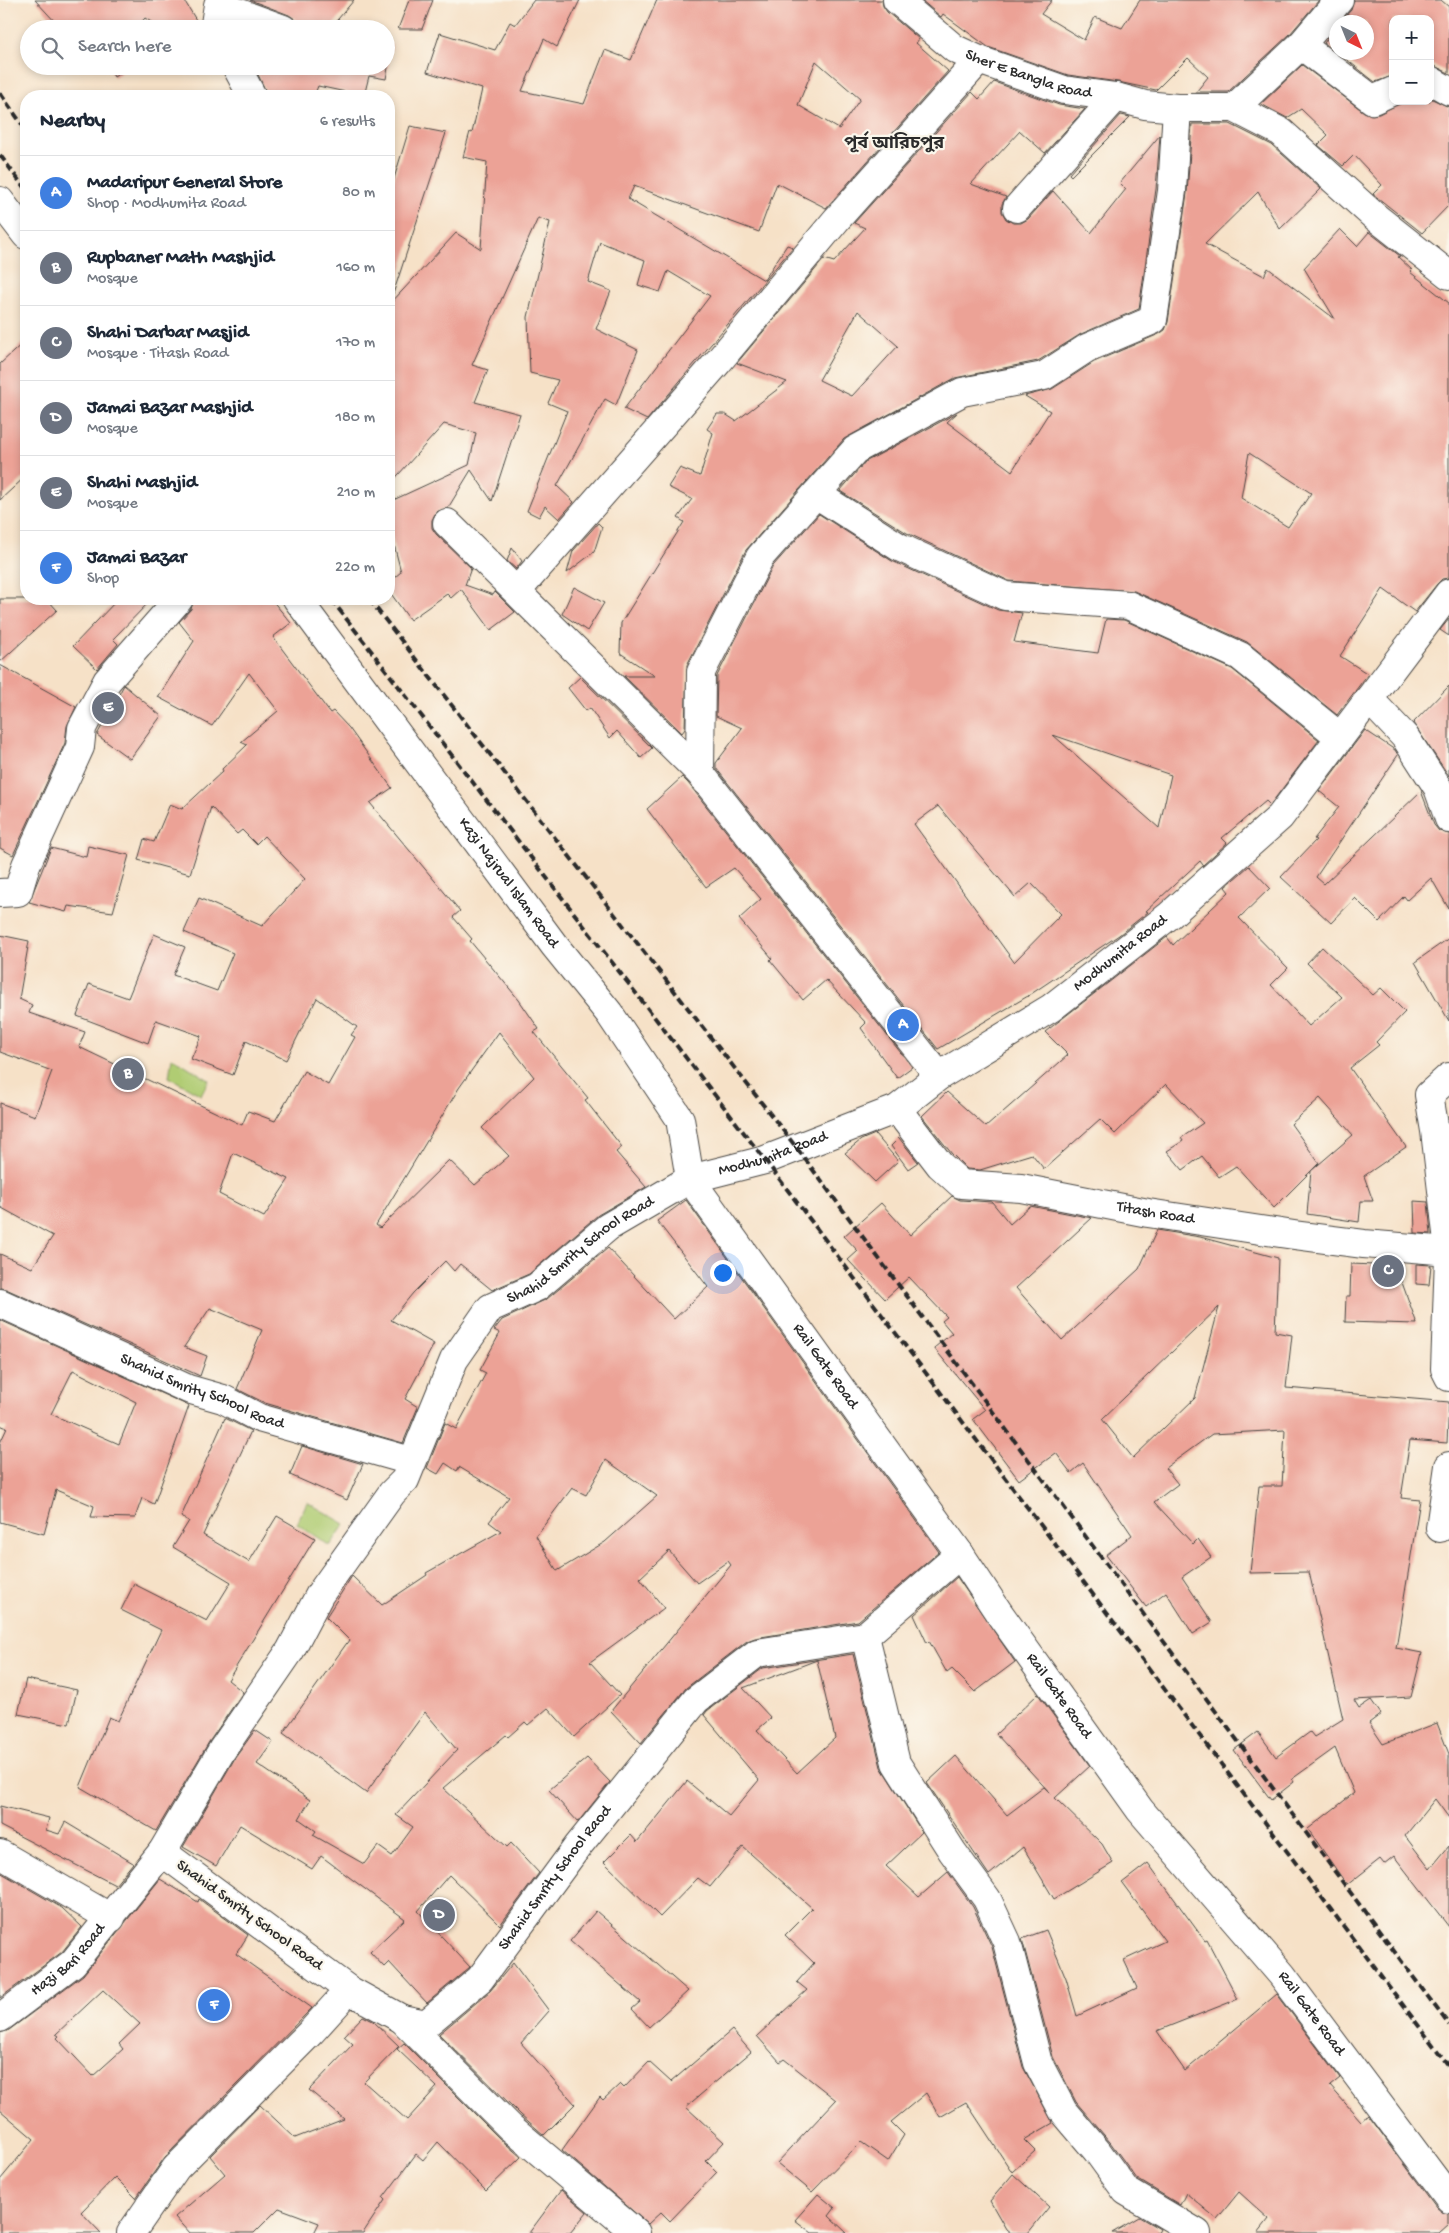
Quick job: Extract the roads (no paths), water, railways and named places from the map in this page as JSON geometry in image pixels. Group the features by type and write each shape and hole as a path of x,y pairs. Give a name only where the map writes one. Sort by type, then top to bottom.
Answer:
{"street":[{"name":"Sher E Bangla Road","path":"897,0 949,44 979,60 1064,90 1116,97 1145,105 1177,108 1234,108"},
{"path":"1339,0 1301,45 1234,108 1281,132 1373,215 1449,275"},
{"path":"215,20 218,5 259,20"},
{"path":"1301,45 1374,100 1389,93"},
{"path":"517,591 718,362 837,219 979,60"},
{"path":"241,75 249,90"},
{"path":"1434,83 1449,92"},
{"path":"1016,208 1116,97"},
{"path":"700,773 701,672 760,557 855,450 962,392 1044,376 1088,348 1153,320 1172,191 1177,108"},
{"path":"0,201 20,226"},
{"path":"816,494 899,547 1005,596 1128,605 1240,656 1340,737"},
{"path":"447,523 700,773 940,1076"},
{"name":"Modhumita Road","path":"690,1179 765,1160 897,1108 940,1076 1051,1008 1170,914 1280,817 1449,593"},
{"path":"0,893 18,892 26,864 80,747 82,728 107,681 174,605"},
{"name":"Kazi Najrual Islam Road","path":"301,605 554,945 608,1014 680,1119 690,1179"},
{"path":"1369,699 1406,737 1438,788 1449,819"},
{"path":"1449,1078 1429,1095 1436,1130 1449,1250"},
{"name":"Titash Road","path":"897,1108 940,1165 960,1184 1021,1188 1148,1213 1294,1235 1364,1244 1449,1250"},
{"name":"Shahid Smrity School Road","path":"402,2019 350,1990 162,1852 222,1750 290,1651 320,1594 392,1493 405,1480 411,1461 454,1360 490,1308 538,1287 608,1227 690,1179"},
{"name":"Rail Gate Road","path":"690,1179 960,1554 998,1613 1140,1810 1282,1975 1449,2198"},
{"path":"1449,1256 1445,1369 1449,1377"},
{"name":"Shahid Smrity School Road","path":"0,1304 188,1389 223,1399 259,1418 411,1461"},
{"path":"1440,1528 1449,1466"},
{"path":"960,1554 865,1636 896,1763 952,1851 987,1899 1008,1942 1038,2063 1063,2111 1097,2151 1126,2191 1197,2233"},
{"name":"Shahid Smrity School Raod","path":"402,2019 426,2024 480,1979 578,1846 696,1700 758,1653 865,1636"},
{"name":"Hazi Bari Road","path":"0,2018 73,1963 162,1852"},
{"name":"Hazi Bari Road","path":"0,1854 111,1918"},
{"path":"131,2233 176,2168 350,1990"},
{"path":"402,2019 510,2127 636,2233"}],"railway":[{"path":"0,93 20,121"},
{"path":"0,155 20,182"},
{"path":"336,605 765,1160 1449,2066"},
{"path":"374,605 796,1147 1449,2025"}],"place":[{"name":"Shahi Mashjid","path":"108,708"},
{"name":"Madaripur General Store","path":"903,1025"},
{"name":"Rupbaner Math Mashjid","path":"128,1074"},
{"name":"Shahi Darbar Masjid","path":"1388,1271"},
{"name":"Jamai Bazar Mashjid","path":"439,1915"},
{"name":"Jamai Bazar","path":"214,2005"}],"district":[{"name":"পূর্ব আরিচপুর","path":"894,144"}]}
